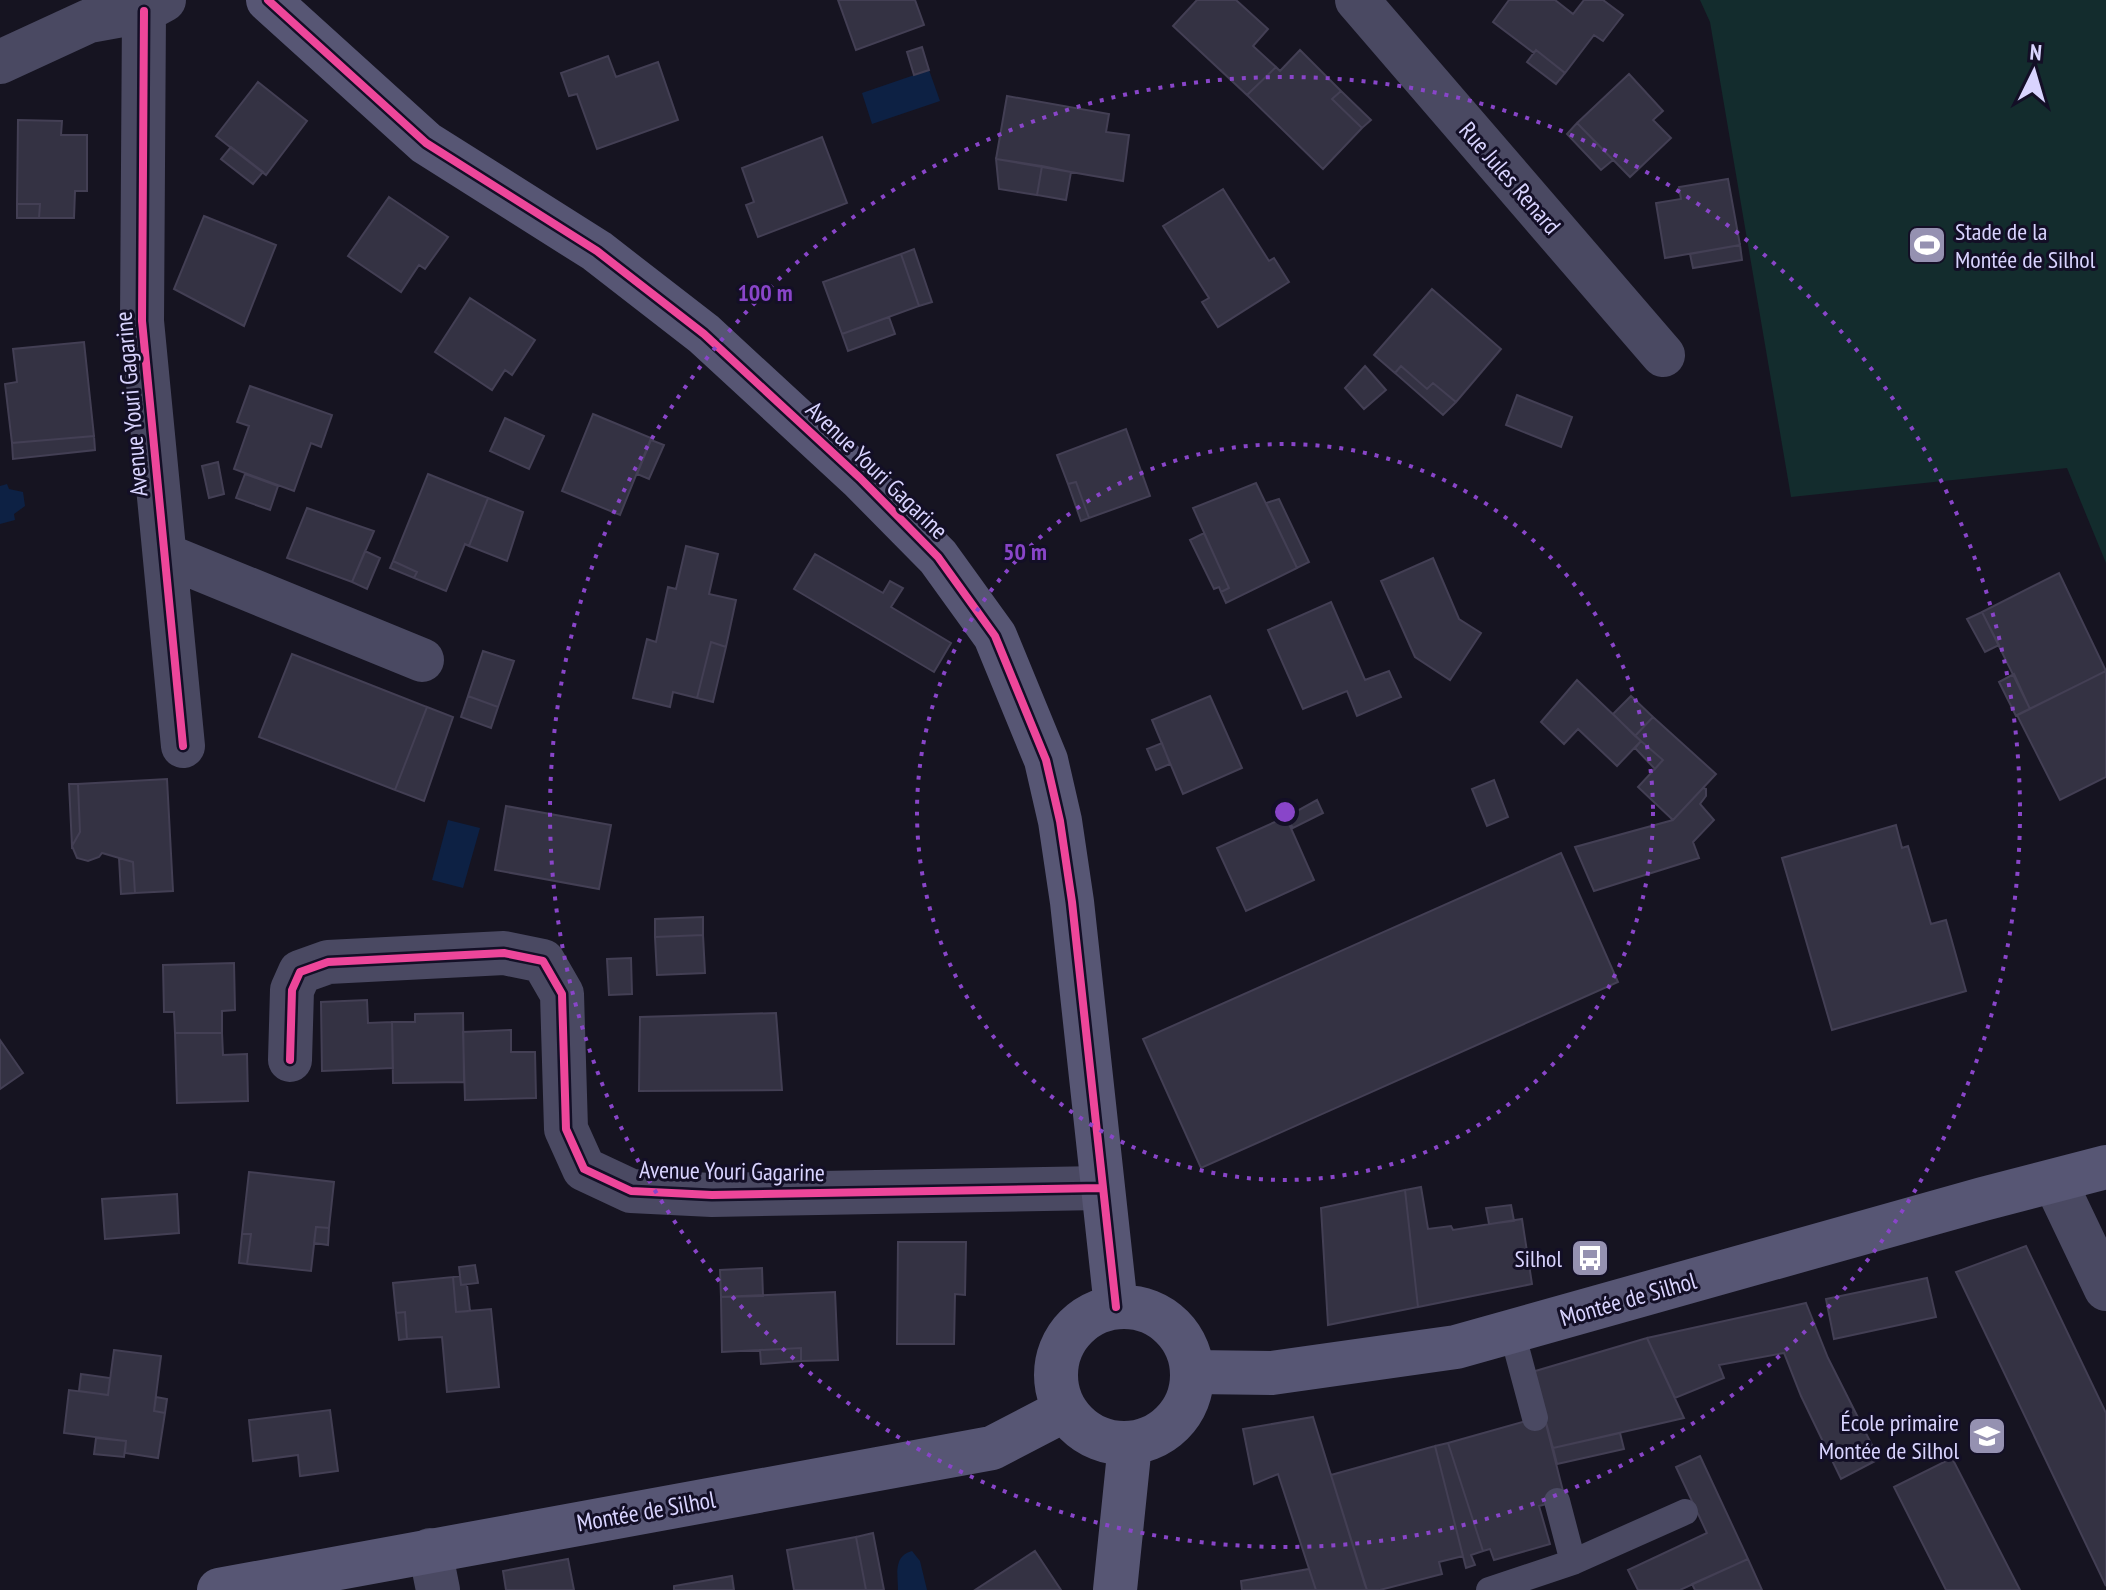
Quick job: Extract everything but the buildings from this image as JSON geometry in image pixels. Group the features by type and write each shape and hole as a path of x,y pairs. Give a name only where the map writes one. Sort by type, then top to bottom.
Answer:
{"main road":[{"name":"Avenue Youri Gagarine","path":"268,0 426,143 597,251 704,334 860,478 938,557 995,636 1046,760 1060,821 1072,902 1116,1307"},
{"name":"Montée de Silhol","path":"1194,1372 1272,1373 1456,1347 2106,1167"},
{"path":"1116,1307 1144,1309 1169,1323 1187,1345 1194,1372 1187,1407 1163,1433 1130,1444 1104,1441 1082,1429 1065,1410 1056,1385 1058,1358 1070,1333 1090,1316 1116,1307"},
{"name":"Montée de Silhol","path":"219,1590 434,1570 992,1448 1065,1410"},
{"path":"1115,1590 1130,1444"}],"street":[{"name":"Rue Jules Renard","path":"1357,0 1663,355"},
{"name":"Avenue Youri Gagarine","path":"154,5 142,321 183,746"},
{"path":"0,62 89,21 154,5"},
{"path":"165,555 422,660"},
{"name":"Avenue Youri Gagarine","path":"290,1060 292,990 300,972 328,962 504,953 543,961 562,994 566,1129 584,1169 631,1191 712,1195 1101,1188"},
{"path":"2055,1182 2106,1289"}],"lane":[{"path":"1512,1332 1535,1418"},
{"path":"1557,1501 1573,1562"},
{"path":"1489,1590 1573,1562 1685,1512"}],"green space":[{"name":"Stade de la Montée de Silhol","path":"1700,0 2106,0 2106,563 2067,468 1791,497 1710,22"}],"water":[{"path":"929,70 940,101 872,124 862,93"},
{"path":"7,484 9,489 23,492 25,506 14,514 15,520 0,524 0,486"},
{"path":"448,820 480,828 463,888 432,880"},
{"path":"912,1551 920,1561 927,1590 898,1590 899,1562"}],"cycle path":[{"path":"268,0 426,143 597,251 704,334 860,478 938,557 995,636 1046,760 1060,821 1072,902 1116,1307"},
{"path":"144,11 142,321 183,746"},
{"path":"290,1060 292,990 300,972 328,962 504,953 543,961 562,994 566,1129 584,1169 631,1191 712,1195 1101,1188"}],"place":[{"name":"Stade de la Montée de Silhol","path":"1927,245"},
{"name":"Silhol","path":"1590,1258"},
{"name":"École primaire Montée de Silhol","path":"1987,1436"}]}
